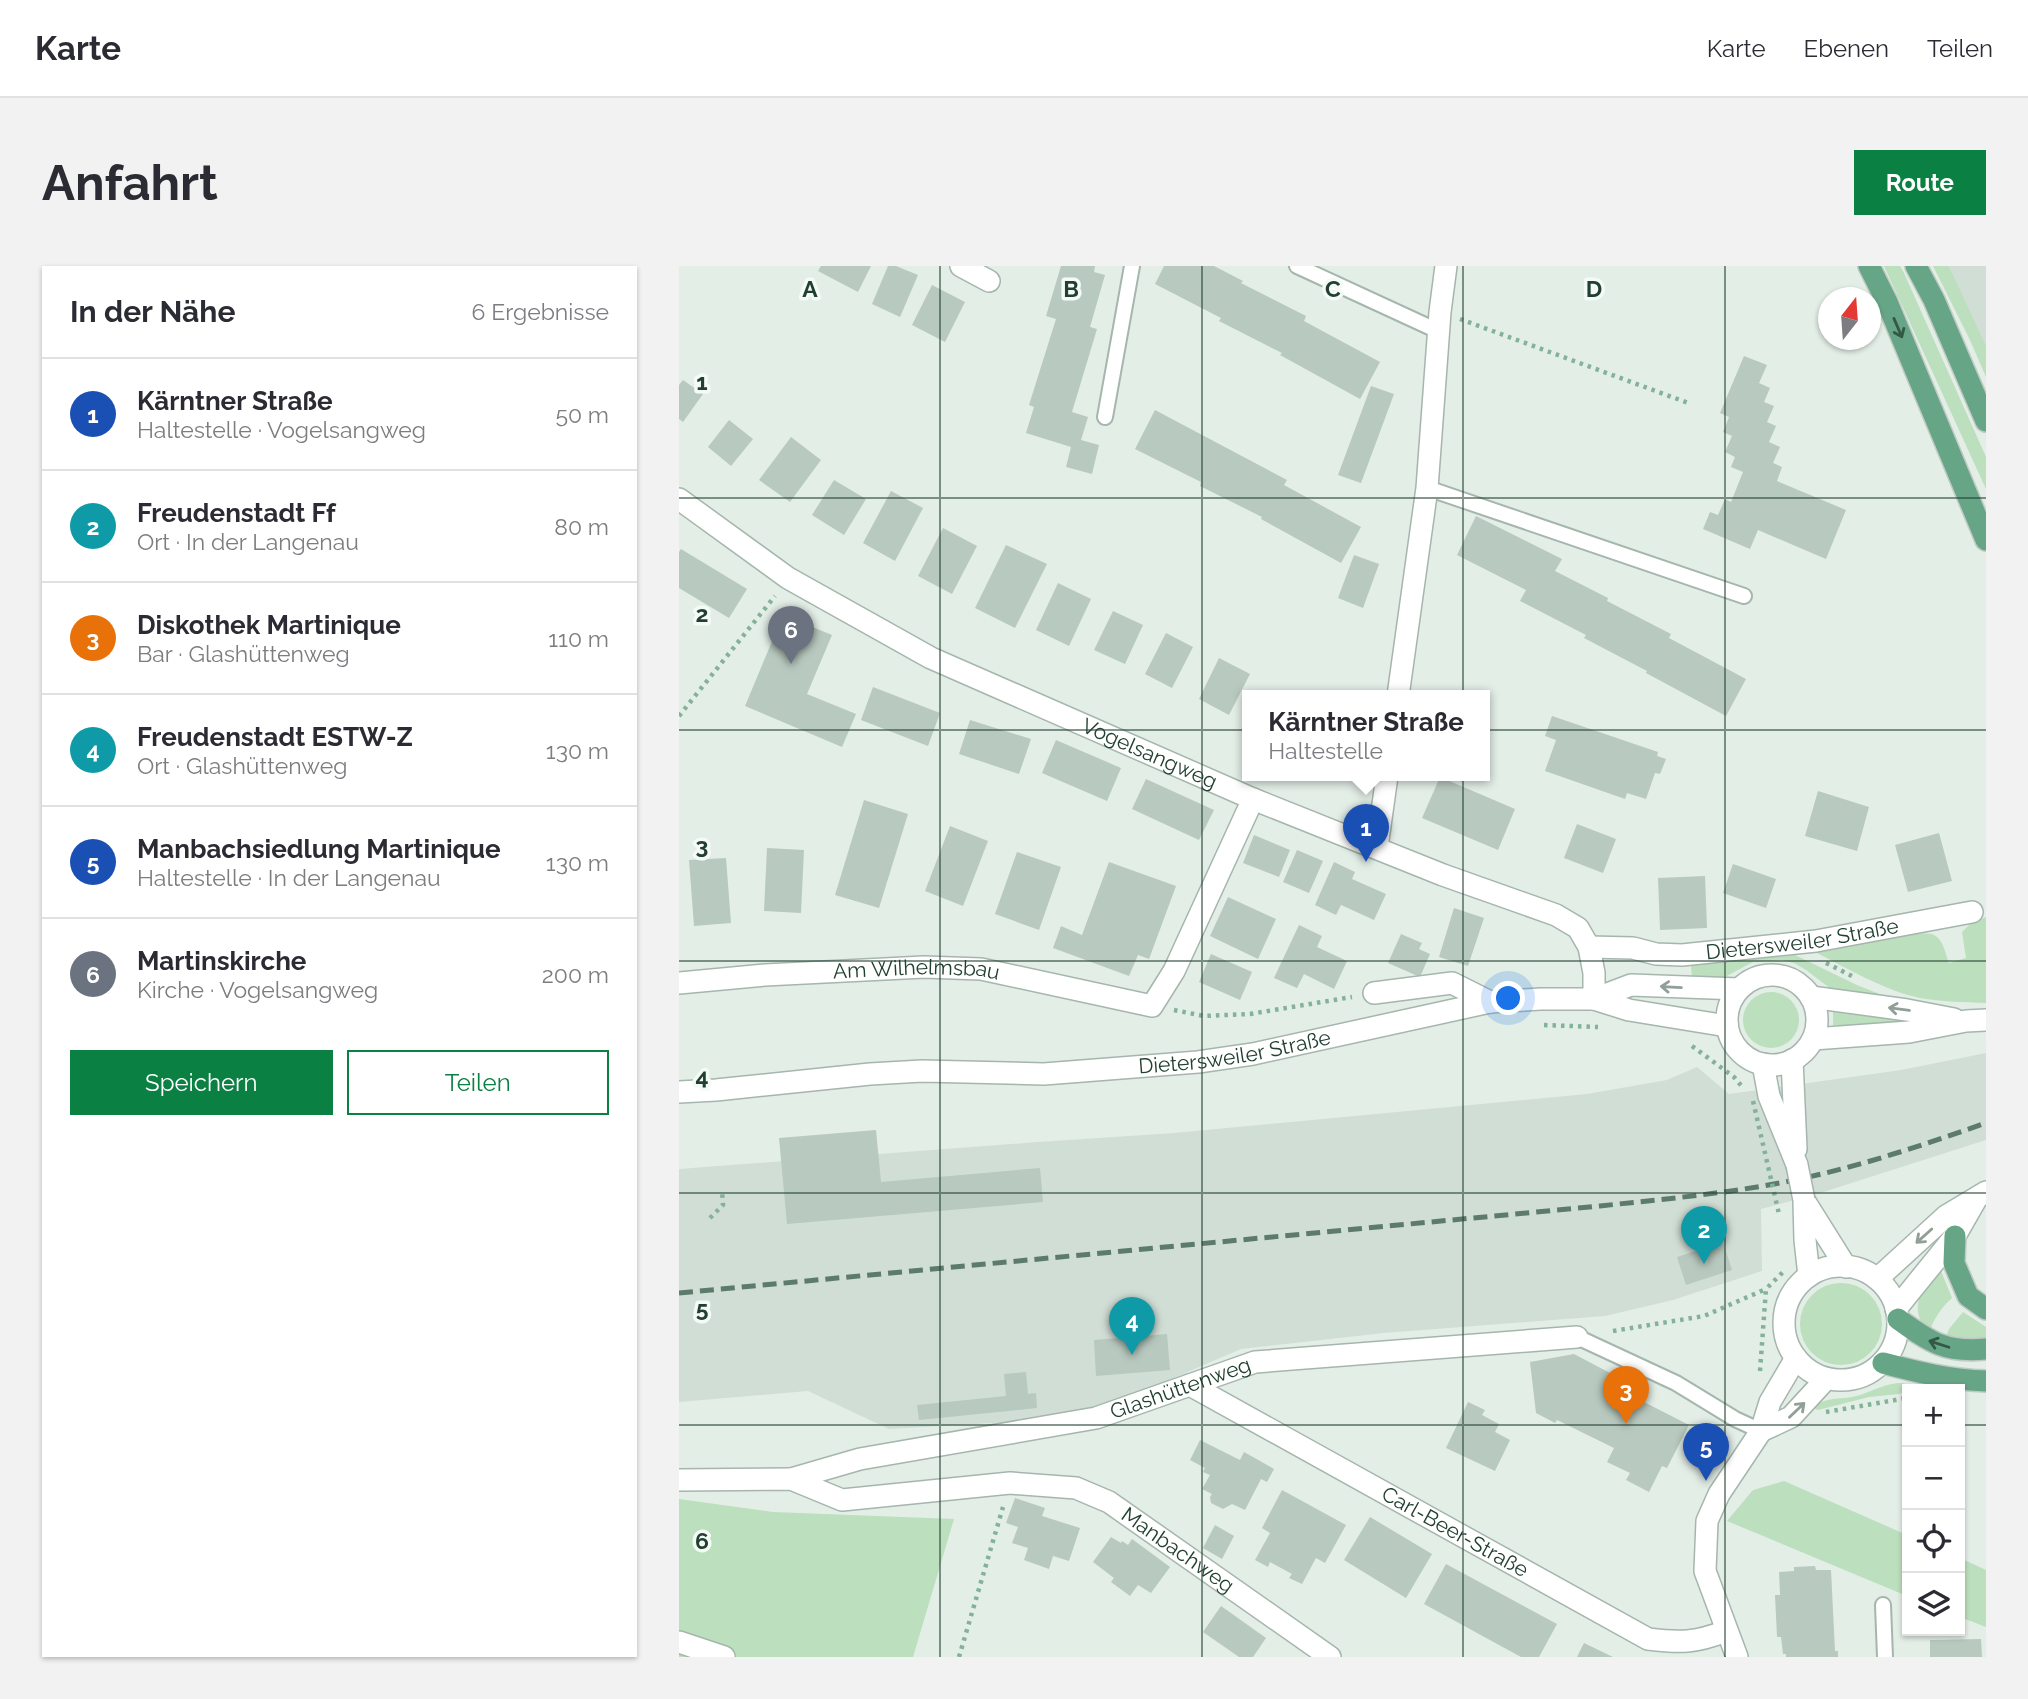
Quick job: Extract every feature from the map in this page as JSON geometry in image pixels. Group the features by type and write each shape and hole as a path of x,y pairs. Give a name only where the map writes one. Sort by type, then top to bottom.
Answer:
{"main road":[{"path":"1869,266 1887,302 1986,540"},
{"path":"1916,266 1934,300 1986,421"},
{"path":"1955,1236 1954,1263 1968,1296 1986,1309"},
{"path":"1897,1314 1933,1344 1967,1351 1986,1349"},
{"path":"1883,1363 1923,1374 1986,1381"}],"street":[{"path":"961,266 989,281"},
{"path":"1399,690 1427,488 1439,321 1446,266"},
{"name":"Vogelsangweg","path":"679,499 788,578 931,658 1253,799 1443,875 1556,915 1579,928 1589,947"},
{"path":"1377,847 1386,781"},
{"path":"1152,1006 1174,971 1253,799"},
{"name":"Dietersweiler Straße","path":"1589,947 1633,948 1656,954 1682,955 1816,941 1972,912"},
{"path":"1589,947 1594,973 1594,999"},
{"name":"Am Wilhelmsbau","path":"679,983 765,975 924,967 981,970 1152,1006"},
{"path":"1777,975 1791,979 1811,997 1817,1025 1804,1051 1791,1060 1763,1064 1739,1051 1727,1026 1727,1013 1739,989 1750,980 1777,975"},
{"path":"1374,993 1452,983 1490,1002"},
{"name":"Dietersweiler Straße","path":"1594,999 1631,985 1739,989"},
{"path":"1811,997 1976,1021"},
{"name":"Dietersweiler Straße","path":"679,1092 870,1074 922,1071 1044,1074 1198,1062 1252,1054 1490,1002 1594,999 1629,1010 1727,1026"},
{"path":"1812,1039 1909,1032 1976,1021"},
{"path":"1791,1060 1797,1165 1804,1200 1809,1276"},
{"path":"1763,1064 1761,1098 1797,1165"},
{"path":"1897,1314 1955,1236 1981,1195"},
{"path":"1877,1279 1946,1216 1981,1195"},
{"path":"1804,1200 1846,1267"},
{"path":"1846,1267 1868,1273 1877,1279 1892,1298 1897,1314 1897,1335 1892,1350 1883,1363 1857,1378 1841,1381 1826,1379 1809,1371 1796,1358 1785,1334 1784,1321 1791,1296 1809,1276 1827,1268 1846,1267"},
{"name":"Glashüttenweg","path":"679,1480 791,1479 860,1460 1096,1418 1255,1362 1577,1337"},
{"path":"1737,1657 1705,1571 1707,1521 1719,1494 1761,1432 1770,1402 1796,1358"},
{"path":"1761,1432 1791,1417 1826,1379"},
{"name":"Carl-Beer-Straße","path":"1190,1385 1648,1639 1681,1643 1707,1639 1726,1631"},
{"name":"Glashüttenweg","path":"791,1479 842,1500 1010,1483"},
{"name":"Manbachweg","path":"1010,1483 1076,1488 1109,1502 1330,1657"},
{"path":"679,1642 724,1657"}],"lane":[{"path":"1105,417 1132,266"},
{"path":"1297,266 1439,321"},
{"path":"1427,488 1744,596"},
{"path":"1577,1337 1676,1383 1761,1432"},
{"path":"1883,1605 1885,1657"}],"path":[{"path":"1439,321 1692,404"},
{"path":"679,716 788,578"},
{"path":"1152,1006 1204,1016 1250,1014 1374,993"},
{"path":"1761,1098 1782,1224"},
{"path":"710,1218 723,1205 722,1191"},
{"path":"1577,1337 1705,1316 1766,1289 1787,1268"},
{"path":"1760,1380 1766,1289"},
{"path":"1813,1414 1902,1399"},
{"path":"959,1657 1010,1483"}],"shaded area":[{"path":"1945,266 1986,266 1986,357"},
{"path":"1986,1053 1986,1140 1814,1195 1761,1209 1762,1271 1673,1300 1605,1316 1384,1333 1241,1349 1176,1377 1109,1416 889,1429 808,1391 679,1402 679,1169 1174,1133 1587,1094 1667,1080 1697,1067 1729,1094 1901,1070"}],"green space":[{"path":"1884,266 1900,266 1904,273 1986,457 1986,489"},
{"path":"1933,266 1948,266 1951,271 1986,346 1986,377 1970,340"},
{"path":"1986,917 1986,1003 1920,998 1892,990 1813,951 1895,936 1926,934 1934,935 1940,940 1949,963 1966,958 1962,932 1971,923"},
{"path":"1795,955 1893,999 1831,989 1806,970 1782,960 1753,962 1721,979 1692,980 1691,965"},
{"path":"1771,992 1782,994 1791,1000 1797,1009 1797,1031 1791,1040 1782,1046 1771,1048 1760,1046 1751,1040 1745,1031 1743,1020 1745,1009 1751,1000 1760,994"},
{"path":"1833,1012 1907,1021 1907,1025 1833,1025"},
{"path":"1941,1271 1952,1298 1938,1314 1929,1333 1919,1316 1919,1300 1927,1285"},
{"path":"1833,1283 1849,1283 1864,1290 1875,1301 1882,1316 1879,1340 1870,1353 1849,1365 1833,1365 1818,1358 1807,1347 1800,1332 1800,1316 1807,1301 1818,1290"},
{"path":"1963,1312 1986,1327 1986,1341 1945,1340 1949,1329"},
{"path":"1896,1383 1906,1384 1902,1384 1902,1393 1869,1397 1818,1410 1812,1407 1825,1401 1853,1397"},
{"path":"1784,1481 1902,1533 1902,1594 1727,1521 1753,1490"},
{"path":"679,1499 773,1512 954,1519 913,1657 679,1657"},
{"path":"1965,1560 1986,1570 1986,1627 1965,1619"}],"building":[{"path":"821,266 871,266 858,292 818,271"},
{"path":"888,266 896,266 918,275 900,317 872,304"},
{"path":"1061,266 1095,266 1094,272 1105,275 1090,327 1097,329 1072,412 1088,417 1081,440 1099,445 1092,474 1066,467 1071,447 1026,433 1034,407 1029,405 1056,319 1046,316"},
{"path":"1164,266 1214,266 1306,316 1304,321 1380,362 1360,399 1280,355 1282,353 1219,321 1221,318 1155,284"},
{"path":"932,285 965,302 945,342 912,325"},
{"path":"1744,356 1767,365 1759,383 1770,388 1764,402 1774,406 1767,422 1776,426 1769,442 1780,447 1773,463 1782,467 1777,481 1846,510 1826,559 1758,530 1750,549 1703,529 1710,512 1718,515 1725,499 1731,502 1743,472 1731,467 1735,457 1725,452 1732,436 1723,432 1729,417 1720,413"},
{"path":"683,380 703,394 683,422 679,419 679,385"},
{"path":"1371,386 1394,394 1361,483 1338,475"},
{"path":"1155,410 1287,480 1284,485 1361,527 1341,563 1261,519 1262,517 1200,486 1201,482 1135,449"},
{"path":"729,420 753,439 731,466 708,447"},
{"path":"791,437 821,460 790,502 759,480"},
{"path":"834,480 866,499 844,535 812,515"},
{"path":"891,491 923,508 895,561 863,543"},
{"path":"1476,516 1562,559 1555,571 1608,598 1607,601 1671,634 1669,638 1746,679 1726,716 1584,638 1586,635 1520,601 1526,590 1457,555"},
{"path":"943,528 977,546 952,594 918,576"},
{"path":"1006,545 1047,564 1015,628 975,608"},
{"path":"681,549 747,589 729,618 679,588"},
{"path":"1354,555 1379,564 1363,608 1338,598"},
{"path":"1058,583 1091,599 1069,646 1036,630"},
{"path":"1113,611 1143,625 1125,664 1094,650"},
{"path":"783,615 832,635 807,694 856,714 842,747 745,706"},
{"path":"1166,633 1193,647 1172,688 1145,674"},
{"path":"1219,658 1250,674 1229,715 1199,699"},
{"path":"873,687 940,713 928,746 861,720"},
{"path":"1552,716 1658,752 1657,756 1666,759 1660,774 1655,773 1646,799 1627,793 1625,799 1545,771 1556,740 1545,736"},
{"path":"970,720 1031,739 1019,774 959,754"},
{"path":"1056,740 1121,768 1107,801 1042,773"},
{"path":"1146,779 1214,810 1199,840 1132,809"},
{"path":"1438,781 1449,781 1515,809 1498,850 1422,818"},
{"path":"1818,791 1869,807 1857,851 1805,836"},
{"path":"864,800 908,814 879,908 835,895"},
{"path":"1577,824 1616,839 1603,873 1564,858"},
{"path":"950,826 988,841 963,906 925,891"},
{"path":"1939,833 1952,881 1908,892 1895,845"},
{"path":"1254,835 1290,850 1279,877 1243,863"},
{"path":"767,848 804,850 801,913 764,911"},
{"path":"1297,850 1323,861 1309,893 1283,882"},
{"path":"1017,852 1061,867 1039,930 995,914"},
{"path":"726,858 731,923 694,926 689,860"},
{"path":"1109,862 1176,886 1149,959 1138,955 1129,976 1053,948 1061,926 1082,935"},
{"path":"1334,862 1355,872 1352,879 1386,894 1374,920 1341,905 1336,915 1315,905"},
{"path":"1733,864 1776,879 1766,908 1723,893"},
{"path":"1705,876 1707,928 1660,930 1658,878"},
{"path":"1228,897 1276,919 1258,959 1210,936"},
{"path":"1454,908 1484,918 1468,966 1439,957"},
{"path":"1299,925 1322,936 1317,947 1347,961 1334,989 1304,974 1297,988 1274,978"},
{"path":"1401,934 1422,943 1419,949 1430,954 1420,977 1388,963"},
{"path":"1211,954 1252,972 1240,1000 1199,982"},
{"path":"876,1130 881,1182 1040,1168 1043,1202 787,1224 779,1138"},
{"path":"1723,1242 1732,1270 1686,1285 1677,1257"},
{"path":"1167,1334 1170,1370 1096,1376 1094,1340"},
{"path":"1574,1354 1648,1393 1644,1402 1689,1425 1667,1468 1662,1466 1649,1492 1626,1480 1630,1473 1607,1462 1614,1448 1557,1420 1555,1423 1536,1413 1530,1362"},
{"path":"1026,1372 1028,1394 1036,1393 1037,1408 919,1420 917,1405 1006,1396 1004,1374"},
{"path":"1468,1402 1485,1410 1482,1415 1499,1424 1495,1432 1510,1440 1495,1471 1446,1448"},
{"path":"1200,1440 1240,1460 1244,1452 1274,1469 1267,1482 1261,1479 1245,1510 1232,1504 1223,1509 1211,1503 1212,1494 1202,1489 1210,1475 1203,1472 1205,1468 1190,1460"},
{"path":"1282,1490 1346,1525 1325,1563 1316,1558 1302,1584 1289,1578 1292,1574 1270,1562 1268,1567 1255,1560 1270,1533 1262,1528"},
{"path":"1015,1498 1045,1508 1042,1516 1080,1528 1069,1561 1053,1556 1049,1569 1024,1560 1028,1548 1012,1543 1018,1527 1006,1523"},
{"path":"1370,1517 1432,1554 1406,1598 1344,1560"},
{"path":"1215,1525 1234,1536 1222,1559 1203,1548"},
{"path":"1111,1537 1128,1545 1132,1539 1170,1567 1151,1593 1138,1585 1130,1596 1111,1582 1114,1578 1093,1562"},
{"path":"1446,1564 1557,1624 1539,1657 1521,1657 1424,1604"},
{"path":"1815,1566 1816,1570 1831,1570 1835,1651 1838,1651 1838,1657 1786,1657 1786,1654 1783,1654 1781,1637 1777,1637 1775,1595 1780,1595 1779,1572 1794,1571 1794,1567"},
{"path":"1221,1606 1266,1638 1253,1657 1239,1657 1203,1632"},
{"path":"1981,1639 1982,1657 1930,1657 1930,1640"},
{"path":"1584,1643 1613,1657 1577,1657"}],"railway":[{"path":"679,1293 1709,1194 1838,1170 1986,1123"}],"place":[{"name":"Martinskirche","path":"791,664"},
{"name":"Kärntner Straße","path":"1366,862"},
{"name":"Freudenstadt Ff","path":"1704,1264"},
{"name":"Freudenstadt ESTW-Z","path":"1132,1355"},
{"name":"Diskothek Martinique","path":"1626,1424"},
{"name":"Manbachsiedlung Martinique","path":"1706,1481"}]}
